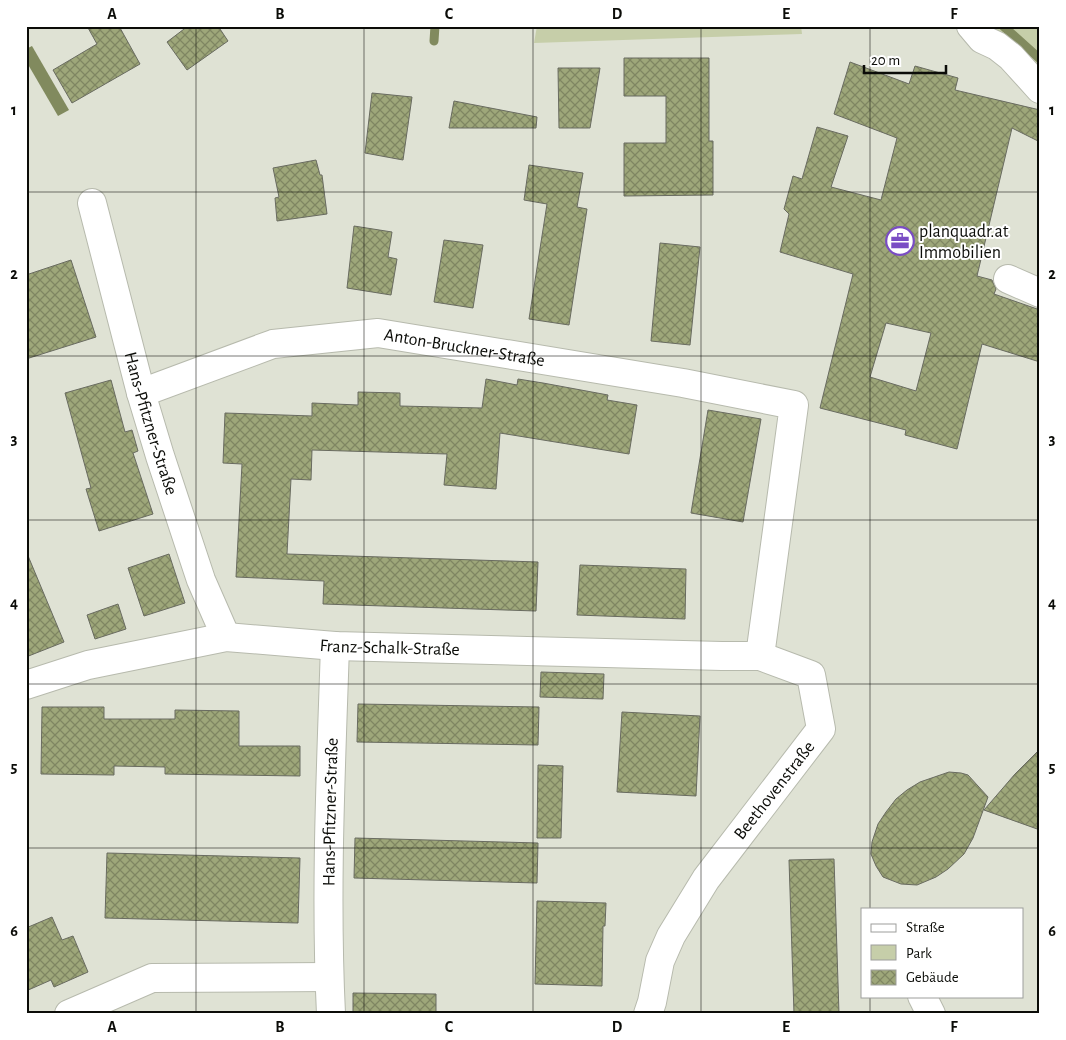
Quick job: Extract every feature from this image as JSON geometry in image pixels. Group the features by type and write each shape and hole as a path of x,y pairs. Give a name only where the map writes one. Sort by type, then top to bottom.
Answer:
{"street":[{"path":"970,26 982,39 997,46 1011,57 1040,89"},
{"name":"Hans-Pfitzner-Straße","path":"92,203 141,393 160,456 201,580 226,637"},
{"path":"1008,279 1040,293"},
{"name":"Anton-Bruckner-Straße","path":"141,393 273,344 378,333 683,383 794,405 760,656"},
{"name":"Franz-Schalk-Straße","path":"26,684 88,665 226,637 335,646 760,656"},
{"name":"Hans-Pfitzner-Straße","path":"331,1014 329,977 329,813 335,646"},
{"name":"Beethovenstraße","path":"648,1014 660,961 671,936 706,879 821,729 811,675 760,656"},
{"path":"69,1014 152,978 329,977"},
{"path":"923,998 931,1014"}],"green space":[{"path":"537,26 801,26 802,34 534,43"},
{"path":"976,26 1040,26 1040,70"}],"shaded area":[{"path":"32,46 69,110 58,116 26,61 26,49"}],"building":[{"path":"87,26 119,26 140,64 72,103 53,70 97,44"},
{"path":"188,26 218,26 228,41 187,70 167,42"},
{"path":"624,58 709,58 709,141 713,141 713,195 624,196 624,143 666,143 666,96 624,96"},
{"path":"850,62 909,84 915,66 958,78 955,90 1040,110 1040,142 1012,128 977,276 992,280 996,289 994,294 1040,310 1040,362 982,344 957,449 905,435 906,430 820,408 853,274 780,252 789,214 784,209 793,176 802,179 817,127 848,136 831,187 881,200 897,138 834,114","holes":["886,323 931,333 916,391 870,377"]},
{"path":"558,68 600,68 590,128 559,128"},
{"path":"372,93 412,97 403,160 365,153"},
{"path":"454,101 537,117 536,128 449,128"},
{"path":"316,160 320,175 322,175 327,214 277,221 275,198 279,197 273,168"},
{"path":"529,165 583,173 577,207 587,209 569,325 529,319 547,204 524,200"},
{"path":"354,226 392,232 388,257 397,259 391,295 347,288"},
{"path":"444,240 483,245 473,308 434,302"},
{"path":"660,243 700,247 690,345 651,341"},
{"path":"71,260 96,337 26,359 26,275"},
{"path":"486,379 517,385 518,379 543,383 608,395 607,400 637,405 629,454 500,433 496,489 444,485 447,454 312,450 311,480 291,479 287,554 538,562 536,611 323,604 324,581 236,577 242,464 223,463 225,413 312,416 312,403 358,405 358,392 400,393 400,406 482,408"},
{"path":"111,380 125,432 132,430 138,451 133,453 153,514 99,531 86,489 91,488 65,393"},
{"path":"708,410 761,419 743,522 691,513"},
{"path":"26,551 64,642 26,657"},
{"path":"169,554 185,603 144,616 128,568"},
{"path":"580,565 686,569 685,619 577,615"},
{"path":"118,604 126,629 95,639 87,615"},
{"path":"541,672 604,674 603,699 540,697"},
{"path":"358,704 539,707 538,745 357,742"},
{"path":"42,707 104,707 104,719 175,719 175,710 239,711 239,746 300,746 300,776 165,774 165,767 114,766 114,775 41,774"},
{"path":"622,712 700,716 696,796 617,792"},
{"path":"1040,749 1040,830 984,810 1015,774"},
{"path":"538,765 563,766 561,838 537,838"},
{"path":"949,772 968,775 988,797 973,838 964,854 936,877 917,885 901,884 883,877 871,854 872,842 878,824 896,799 907,790 920,782"},
{"path":"355,838 538,843 537,883 354,878"},
{"path":"107,853 300,858 298,923 105,918"},
{"path":"834,859 839,1014 794,1014 789,860"},
{"path":"537,901 606,903 605,926 603,926 602,986 535,984"},
{"path":"52,917 62,940 73,936 88,972 54,987 51,980 26,991 26,928"},
{"path":"353,993 436,994 436,1014 353,1014"}],"waterway":[{"path":"434,41 435,26"},
{"path":"1003,26 1040,59"}],"place":[{"name":"planquadr.at Immobilien","path":"900,241"}]}
